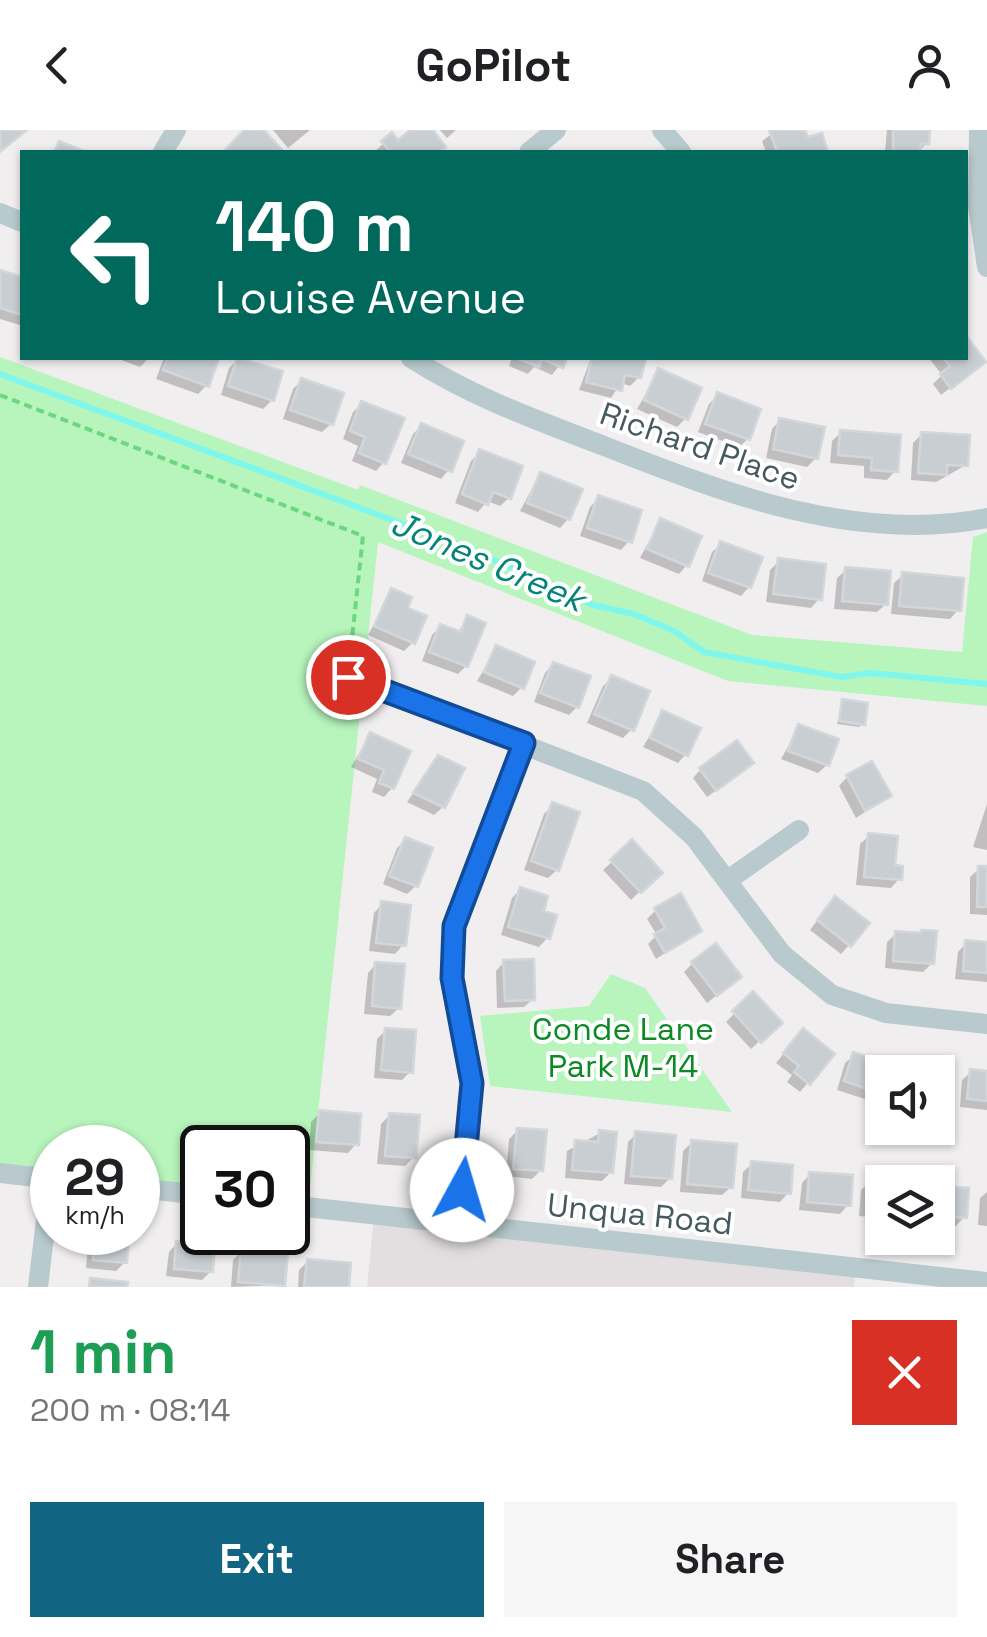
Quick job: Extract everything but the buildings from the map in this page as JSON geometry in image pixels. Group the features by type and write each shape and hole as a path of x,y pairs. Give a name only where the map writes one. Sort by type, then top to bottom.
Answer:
{"street":[{"path":"531,150 556,130"},
{"path":"662,130 678,150"},
{"path":"979,130 978,206 987,267"},
{"name":"Richard Place","path":"414,360 466,393 746,500 800,512 910,525 987,518"},
{"path":"348,677 643,792 694,837 782,954 832,996 886,1012 987,1024"},
{"path":"459,1224 472,1083 452,978 454,926 524,743"},
{"path":"728,880 799,830"},
{"path":"0,1173 30,1176"},
{"name":"Unqua Road","path":"310,1207 981,1283"},
{"path":"38,1287 42,1255"}],"path":[{"path":"0,395 363,536 348,677"}],"shaded area":[{"path":"375,1205 856,1263 854,1287 367,1287"}],"green space":[{"path":"0,357 358,490 360,485 752,635 962,652 973,537 987,532 987,706 728,681 378,542 310,1188 310,1125 180,1125 180,1184 160,1181 160,1125 30,1125 30,1167 0,1164"},
{"name":"Conde Lane Park M-14","path":"611,974 645,988 732,1112 490,1086 480,1016 589,1006"}],"waterway":[{"name":"Jones Creek","path":"0,374 470,549 593,605 634,614 674,631 704,652 841,677 870,673 987,684"}],"route":[{"path":"348,677 524,743 454,926 452,978 472,1083 462,1190"}]}
